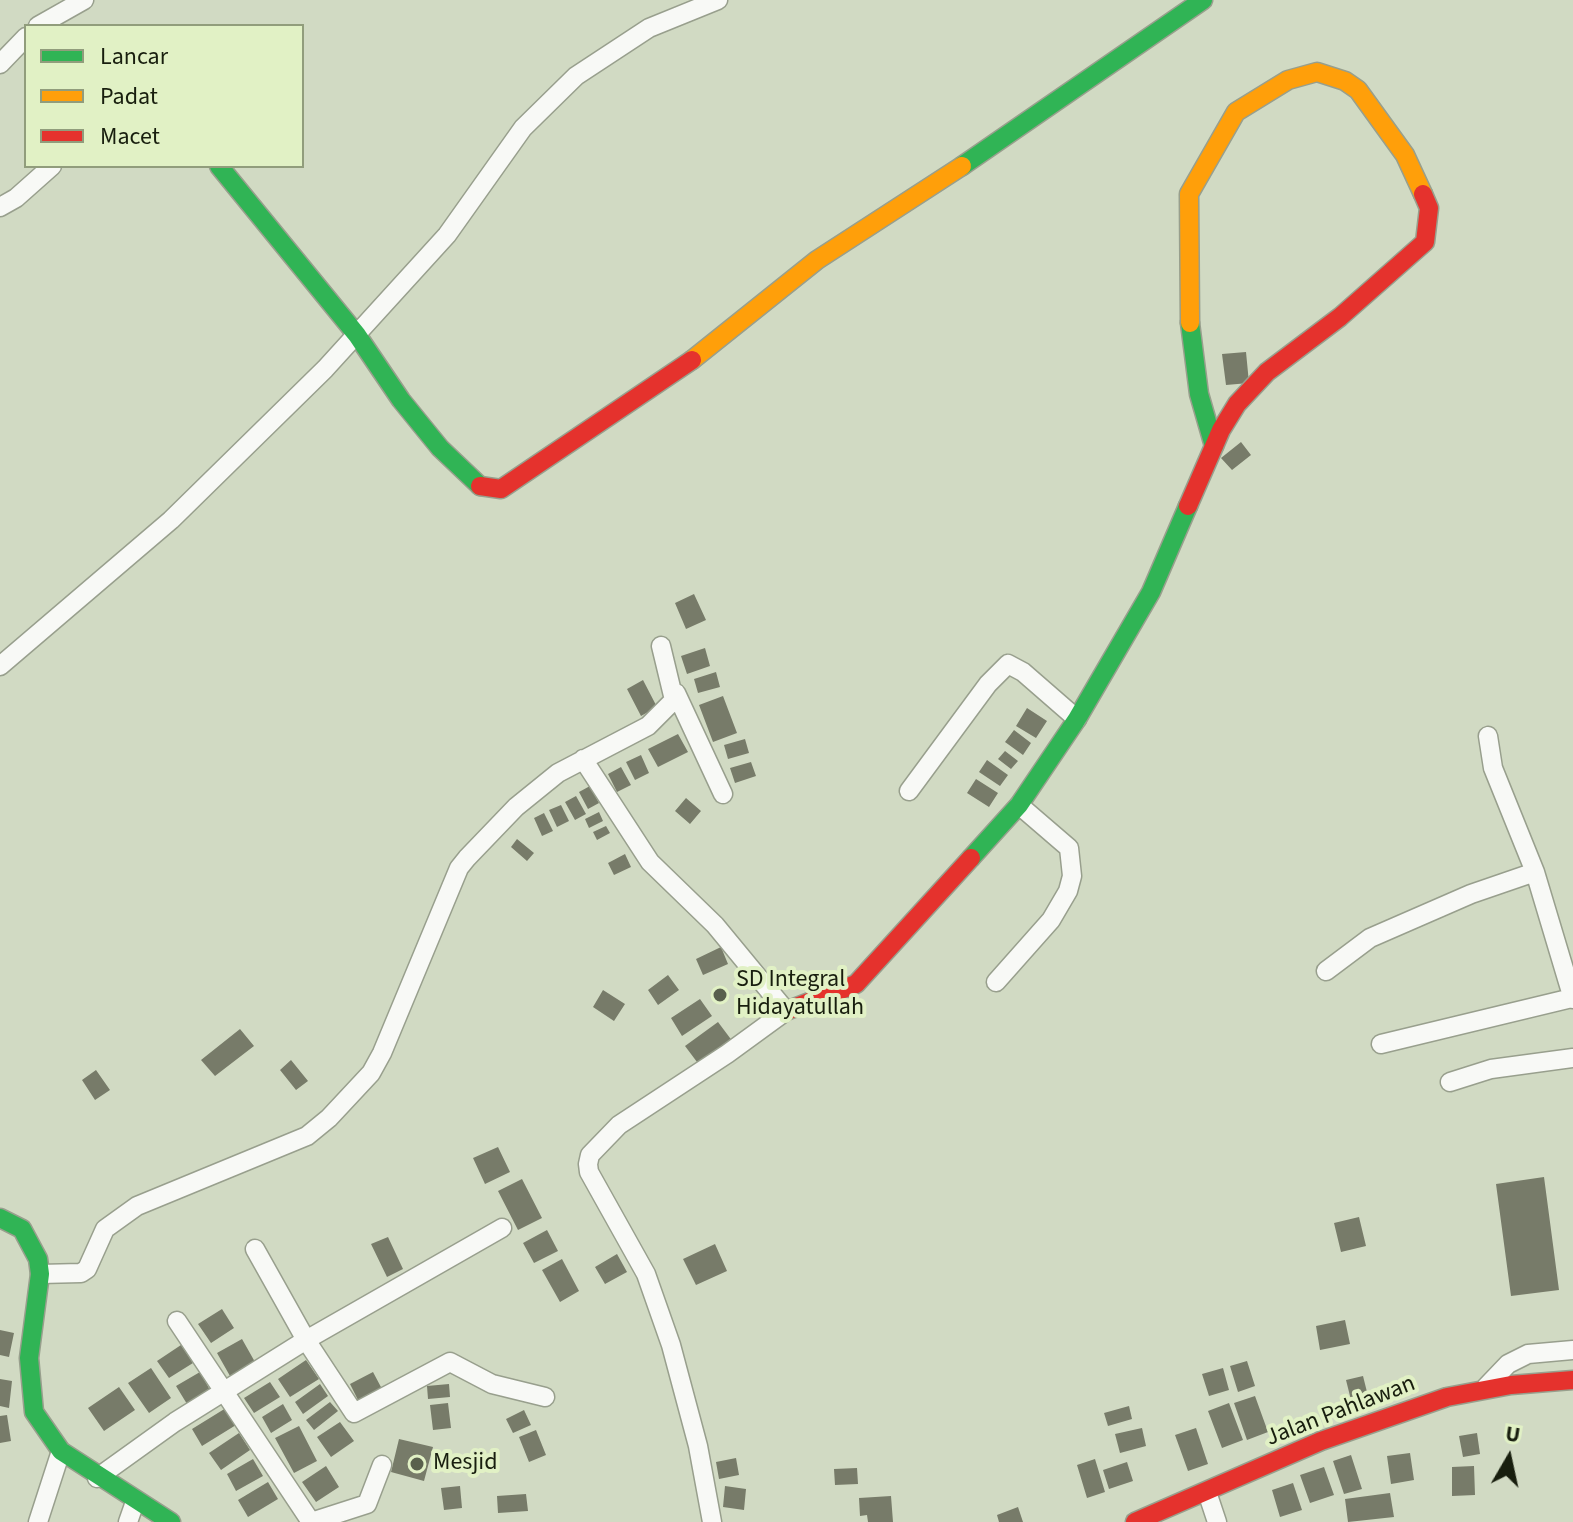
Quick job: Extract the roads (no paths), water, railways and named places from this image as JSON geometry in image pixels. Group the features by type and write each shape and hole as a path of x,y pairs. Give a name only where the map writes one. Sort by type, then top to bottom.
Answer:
{"main road":[{"path":"221,168 357,335 401,400 440,448 481,487 496,490 508,486 687,364 817,260 980,154 1203,0"},
{"path":"786,1011 842,992 856,984 1019,805 1077,719 1151,592 1214,446 1237,404 1267,372 1340,317 1425,242 1429,208 1411,168 1374,107 1345,81 1317,72 1288,80 1236,112 1189,194 1187,291 1191,338 1199,394 1214,446"},
{"path":"0,1218 22,1229 30,1239 40,1274 29,1384 34,1412 61,1451 97,1478 171,1522"},
{"name":"Jalan Pahlawan","path":"1135,1522 1321,1441 1447,1397 1484,1389 1573,1380"}],"street":[{"path":"42,24 84,0"},
{"path":"0,666 171,520 357,335 447,235 523,128 566,85 649,28 718,0"},
{"path":"0,64 24,39"},
{"path":"0,207 16,198 50,168"},
{"path":"661,646 676,693 723,794"},
{"path":"909,791 988,684 1008,664 1023,672 1077,719"},
{"path":"40,1274 81,1273 87,1269 105,1229 137,1206 307,1136 329,1118 371,1073 382,1053 459,868 516,807 558,773 648,726 674,700 676,693"},
{"path":"1381,1044 1572,998 1535,872 1493,768 1488,736"},
{"path":"583,759 650,862 715,925 786,1011 619,1125 590,1155 588,1164 651,1288 671,1345 698,1446 712,1522"},
{"path":"996,982 1051,920 1068,891 1072,876 1069,848 1019,805"},
{"path":"1326,971 1370,938 1485,888 1535,872"},
{"path":"1450,1082 1491,1069 1573,1058"},
{"path":"97,1478 175,1422 306,1340 502,1228"},
{"path":"255,1249 306,1340 354,1413 450,1362 492,1384 545,1397"},
{"path":"177,1321 311,1522 367,1504 382,1465"},
{"path":"1484,1389 1508,1364 1528,1354 1573,1350"},
{"path":"38,1522 61,1451"},
{"path":"1207,1492 1217,1522"},
{"path":"128,1522 135,1502"}],"place":[{"name":"SD Integral Hidayatullah","path":"720,995"},
{"name":"Mesjid","path":"417,1464"}]}
